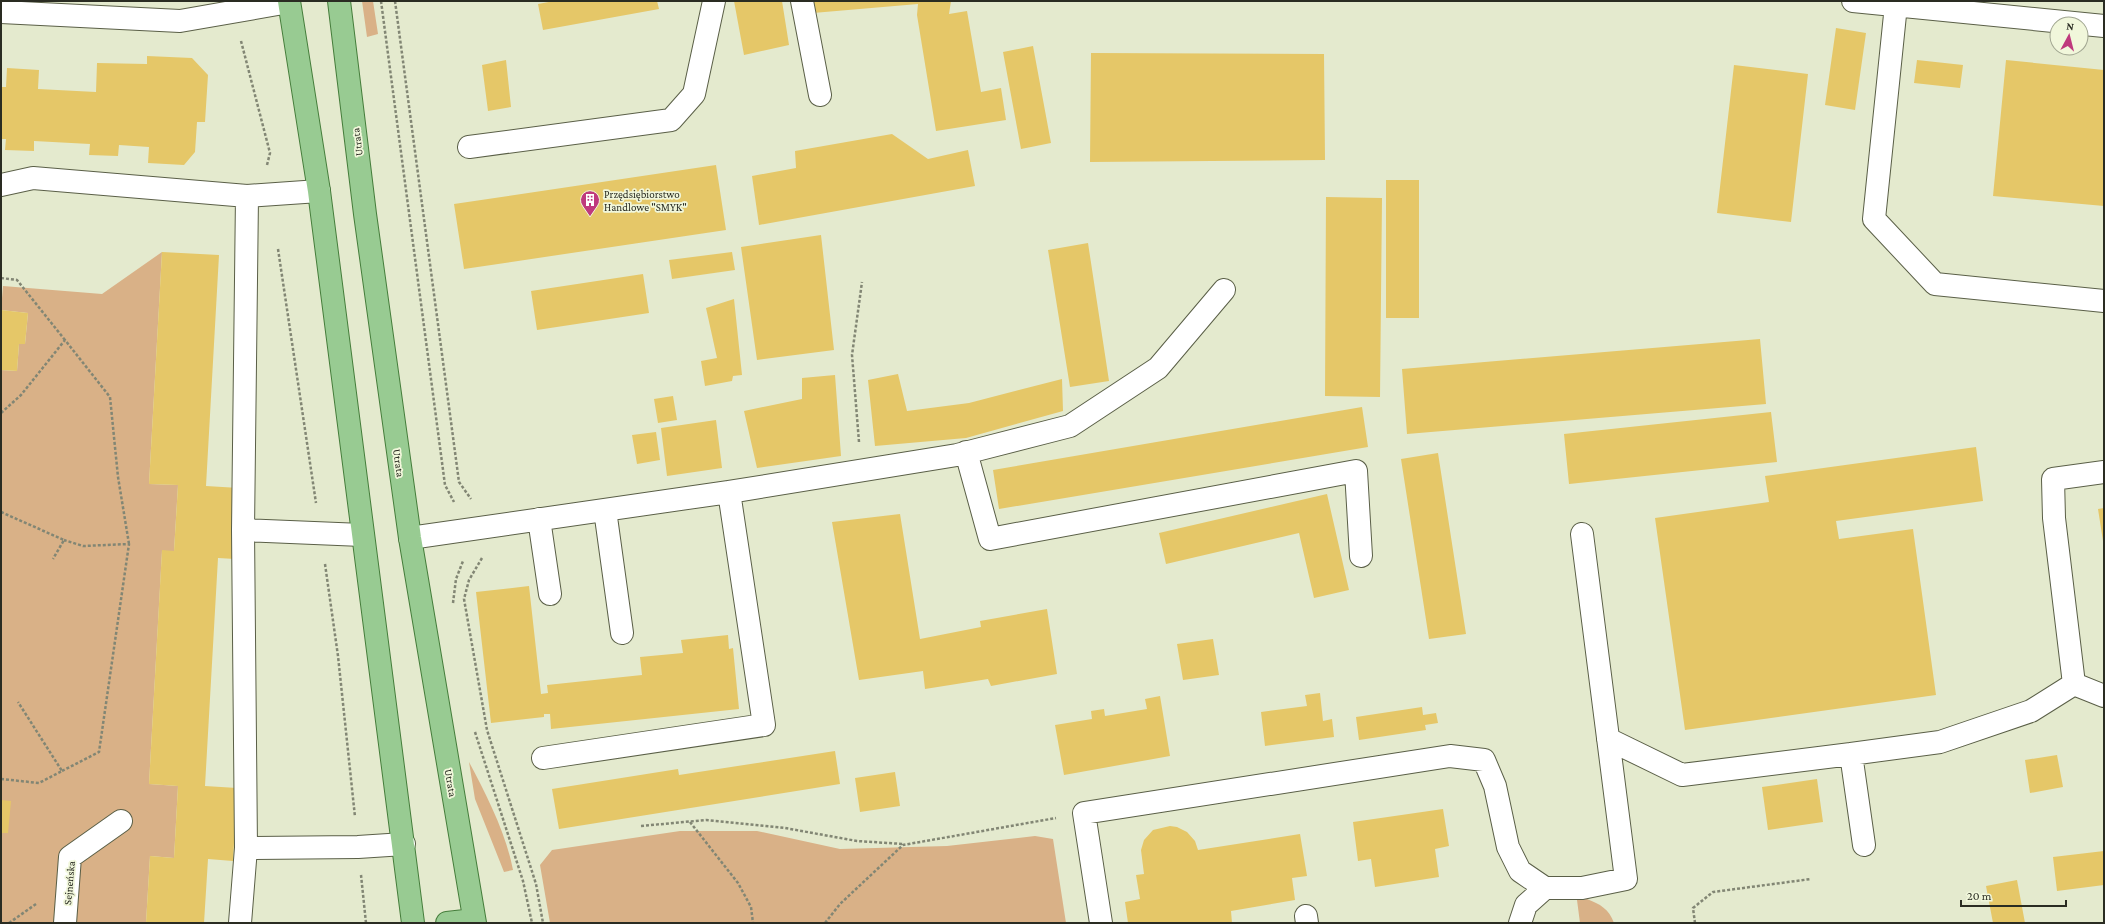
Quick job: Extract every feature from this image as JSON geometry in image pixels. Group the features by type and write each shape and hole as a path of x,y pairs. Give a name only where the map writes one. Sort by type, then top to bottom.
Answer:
{"main road":[{"name":"Utrata","path":"339,1 365,214 410,538 475,921"},
{"path":"289,2 319,191 413,923"},
{"path":"447,923 475,921"}],"street":[{"path":"470,148 670,120 694,94 714,1"},
{"path":"802,1 820,95"},
{"path":"1853,1 2104,26"},
{"path":"1,12 180,21 289,2"},
{"path":"1896,5 1874,219 1935,284 2104,301"},
{"path":"1,185 33,178 252,196 319,191"},
{"path":"240,923 246,848 244,530 252,196"},
{"path":"410,538 470,531 539,519 729,492 862,470 966,452 1070,426 1158,368 1224,290"},
{"path":"966,452 990,540 1356,471 1361,556"},
{"path":"2074,684 2054,518 2053,479 2104,472"},
{"path":"543,758 764,725 729,492"},
{"path":"605,510 622,633"},
{"path":"539,519 550,594"},
{"path":"244,530 362,535"},
{"path":"1101,923 1084,813 1450,756 1484,760 1495,786 1508,847 1520,871 1545,888 1582,888 1626,879 1582,534"},
{"path":"2074,684 2104,696"},
{"path":"1608,738 1682,775 1940,742 2031,712 2074,684"},
{"path":"1851,754 1864,845"},
{"name":"Sejneńska","path":"66,923 70,857 121,821"},
{"path":"246,848 358,847 404,844"},
{"path":"1520,923 1526,905 1545,888"}],"path":[{"path":"380,1 445,486 483,557 469,580 464,599 486,730 536,884 543,923"},
{"path":"395,1 459,482 475,506 464,557 456,579 453,601 454,609"},
{"path":"234,12 270,153 252,196"},
{"path":"277,242 338,656 366,923"},
{"path":"1,278 17,280 110,397 118,477 129,544 99,752 39,783 1,779"},
{"path":"862,282 852,355 862,470"},
{"path":"1,413 21,395 65,340"},
{"path":"1,512 64,540 83,546 129,544"},
{"path":"53,559 64,540"},
{"path":"18,702 62,771"},
{"path":"474,726 523,881 532,923"},
{"path":"641,826 706,820 785,828 857,841 903,844 1084,813"},
{"path":"690,822 738,883 751,907 753,923"},
{"path":"825,923 840,904 903,844"},
{"path":"1695,923 1692,908 1713,892 1811,879"}],"shaded area":[{"path":"362,1 373,1 378,34 367,37"},
{"path":"162,252 149,484 178,485 174,551 162,551 149,784 178,786 174,858 150,856 146,923 1,923 1,370 17,371 19,344 25,344 28,313 1,310 3,286 102,294"},
{"path":"469,762 489,801 501,829 513,870 504,872 475,799"},
{"path":"680,831 757,831 840,849 947,846 1035,836 1053,839 1066,923 550,923 540,865 552,850"},
{"path":"1587,899 1604,908 1610,914 1614,923 1580,923 1577,900"}],"building":[{"path":"554,1 657,1 659,9 543,30 538,4"},
{"path":"734,1 782,1 789,45 744,55"},
{"path":"812,1 951,1 949,14 967,11 981,92 1001,88 1006,120 936,131 917,15 918,4 813,13"},
{"path":"1836,28 1866,33 1855,110 1825,105"},
{"path":"1033,46 1051,143 1021,149 1003,52"},
{"path":"1091,53 1324,54 1325,160 1090,162"},
{"path":"147,56 192,58 208,75 205,122 197,122 195,152 184,165 148,163 149,147 119,145 118,156 89,155 90,144 34,141 34,151 5,150 6,139 1,139 1,87 6,87 7,68 39,70 38,89 96,92 97,63 147,64"},
{"path":"506,60 511,107 488,111 482,65"},
{"path":"1917,60 1963,65 1960,88 1914,83"},
{"path":"2006,60 2104,70 2104,206 1993,196"},
{"path":"1734,65 1808,74 1791,222 1717,213"},
{"path":"892,134 928,159 968,150 975,186 759,225 752,176 796,168 795,151"},
{"name":"Przędsiębiorstwo Handlowe \"SMYK\"","path":"716,165 726,230 464,269 454,204"},
{"path":"1386,180 1419,180 1419,318 1386,318"},
{"path":"1326,197 1382,198 1380,397 1325,396"},
{"path":"821,235 834,350 757,360 741,247"},
{"path":"1088,243 1109,381 1070,387 1048,250"},
{"path":"162,252 219,255 206,486 239,488 235,559 218,558 205,786 237,788 233,861 208,859 204,923 146,923 150,856 174,858 178,786 149,784 162,550 174,551 178,485 149,484"},
{"path":"732,252 735,270 672,279 669,260"},
{"path":"643,274 649,313 537,330 531,291"},
{"path":"734,299 742,375 733,376 732,381 705,386 701,361 717,358 706,308"},
{"path":"1,310 28,313 25,344 19,344 17,371 1,370"},
{"path":"1760,339 1766,404 1407,434 1402,369"},
{"path":"898,374 907,411 969,403 1062,379 1063,411 966,438 875,446 868,380"},
{"path":"835,375 841,456 757,468 744,411 802,399 802,378"},
{"path":"673,396 677,420 658,423 654,399"},
{"path":"1362,407 1368,447 999,509 993,470"},
{"path":"1771,412 1777,462 1569,484 1564,434"},
{"path":"716,420 722,468 667,476 661,428"},
{"path":"656,432 660,460 637,464 632,435"},
{"path":"1976,447 1983,501 1836,521 1839,539 1913,529 1936,695 1685,730 1655,518 1769,502 1765,476"},
{"path":"1438,453 1466,634 1429,639 1401,459"},
{"path":"1327,494 1349,590 1314,598 1299,533 1166,564 1159,533"},
{"path":"2104,508 2104,541 2103,541 2098,509"},
{"path":"900,514 920,639 981,627 980,621 1047,609 1057,674 991,686 988,679 925,689 923,671 859,680 832,522"},
{"path":"529,586 541,694 548,693 547,685 642,675 640,657 683,653 681,640 728,635 729,649 733,648 739,709 551,729 550,714 544,714 544,717 491,723 476,592"},
{"path":"1213,639 1219,675 1183,680 1177,644"},
{"path":"1320,693 1323,721 1332,719 1334,737 1265,746 1261,712 1307,706 1305,695"},
{"path":"1160,696 1170,756 1064,775 1055,725 1092,719 1091,711 1104,709 1105,716 1147,709 1145,699"},
{"path":"1422,707 1423,715 1436,713 1438,723 1425,725 1426,730 1359,740 1356,717"},
{"path":"835,751 840,784 559,829 552,789 678,769 679,775"},
{"path":"2057,755 2063,787 2030,793 2025,760"},
{"path":"895,772 900,806 860,812 855,778"},
{"path":"1817,779 1823,822 1768,830 1762,787"},
{"path":"1,800 11,801 8,833 1,833"},
{"path":"1443,809 1449,846 1435,849 1439,877 1375,887 1371,859 1358,861 1353,822"},
{"path":"1170,826 1177,827 1187,832 1195,841 1198,850 1300,834 1307,876 1292,878 1295,900 1231,911 1232,923 1128,923 1125,902 1140,899 1136,875 1144,874 1141,850 1144,840 1153,830"},
{"path":"2104,851 2104,885 2057,891 2053,857"},
{"path":"2017,880 2025,923 1993,923 1986,886"}],"place":[{"name":"Przędsiębiorstwo Handlowe \"SMYK\"","path":"590,217"}]}
